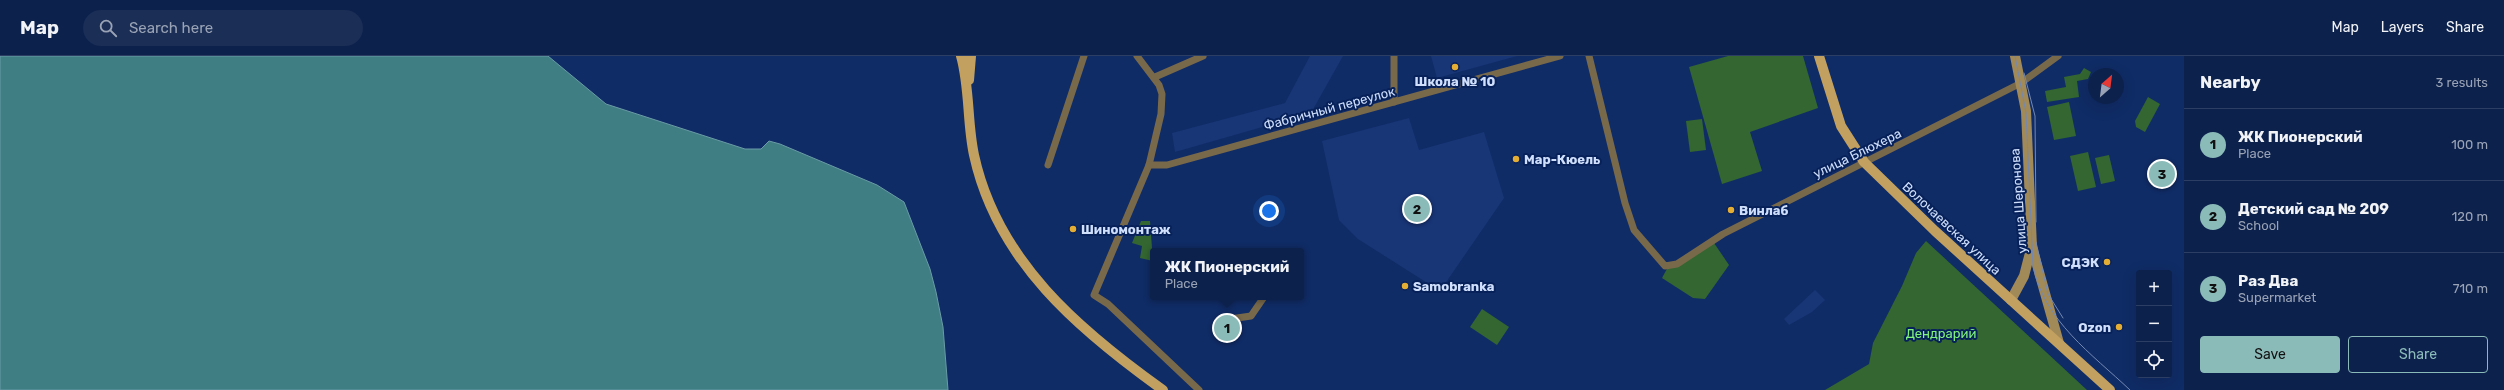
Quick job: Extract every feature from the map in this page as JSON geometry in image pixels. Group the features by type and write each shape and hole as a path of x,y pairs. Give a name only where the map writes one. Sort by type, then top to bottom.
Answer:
{"main road":[{"path":"961,56 974,155 984,188 998,221 1038,283 1097,341 1163,390"},
{"path":"967,100 971,56"},
{"name":"Волочаевская улица","path":"1819,56 1841,126 1864,162 2011,300 2110,390"},
{"name":"улица Шеронова","path":"2015,56 2026,115 2032,247 2059,343"},
{"path":"2011,300 2024,276 2032,247"}],"street":[{"path":"1048,165 1084,56"},
{"path":"1138,56 1155,77 1162,94 1161,114 1149,165 1094,295 1108,304 1199,390"},
{"path":"1155,77 1203,56"},
{"path":"1394,56 1394,102"},
{"name":"Фабричный переулок","path":"1149,165 1167,165 1560,56"},
{"name":"улица Блюхера","path":"1589,56 1625,203 1634,230 1665,266 1676,264 1723,234 2021,83 2058,56"},
{"path":"1223,320 1251,316 1262,300"}],"shaded area":[{"path":"0,56 548,56 606,104 745,149 761,149 769,141 780,144 877,185 904,202 930,269 936,292 943,327 948,390 0,390"},
{"path":"1310,56 1343,56 1311,113 1175,152 1172,133 1285,103"},
{"name":"Школа № 10","path":"1431,56 1517,56 1437,78"},
{"path":"1409,118 1419,150 1484,132 1504,198 1440,291 1358,239 1339,220 1322,141"},
{"path":"1815,290 1825,300 1812,312 1789,325 1784,319"}],"green space":[{"path":"1728,56 1803,56 1818,108 1750,132 1762,171 1722,184 1689,67"},
{"path":"2084,68 2088,70 2088,79 2077,81 2079,97 2047,102 2045,91 2066,87 2064,77 2080,74"},
{"path":"2148,97 2160,104 2145,132 2136,127 2135,121"},
{"path":"2069,102 2076,136 2054,140 2047,107"},
{"path":"1702,119 1706,150 1690,152 1686,121"},
{"path":"2088,152 2096,187 2078,191 2070,156"},
{"path":"2109,155 2115,181 2101,184 2095,158"},
{"path":"1141,221 1150,221 1152,248 1150,248 1150,260 1140,258 1142,246 1132,243"},
{"name":"Дендрарий","path":"1926,241 2087,390 1825,390 1869,364 1873,343 1902,286 1916,253"},
{"path":"1714,243 1729,265 1705,299 1693,298 1662,278 1669,265"},
{"path":"1482,309 1509,327 1497,345 1470,327"}],"tram line":[{"path":"2015,56 2026,113 2033,266 2039,286 2047,304 2071,335 2130,390"},
{"path":"2024,73 2035,116 2036,222"},
{"path":"2036,242 2048,294 2063,318"}],"place":[{"name":"Школа № 10","path":"1455,67"},
{"name":"Мар-Кюель","path":"1516,159"},
{"name":"Раз Два","path":"2162,174"},
{"name":"Детский сад № 209","path":"1417,209"},
{"name":"Винлаб","path":"1731,210"},
{"name":"Шиномонтаж","path":"1073,229"},
{"name":"СДЭК","path":"2107,262"},
{"name":"Samobranka","path":"1405,286"},
{"name":"Ozon","path":"2119,327"},
{"name":"ЖК Пионерский","path":"1227,328"}]}
